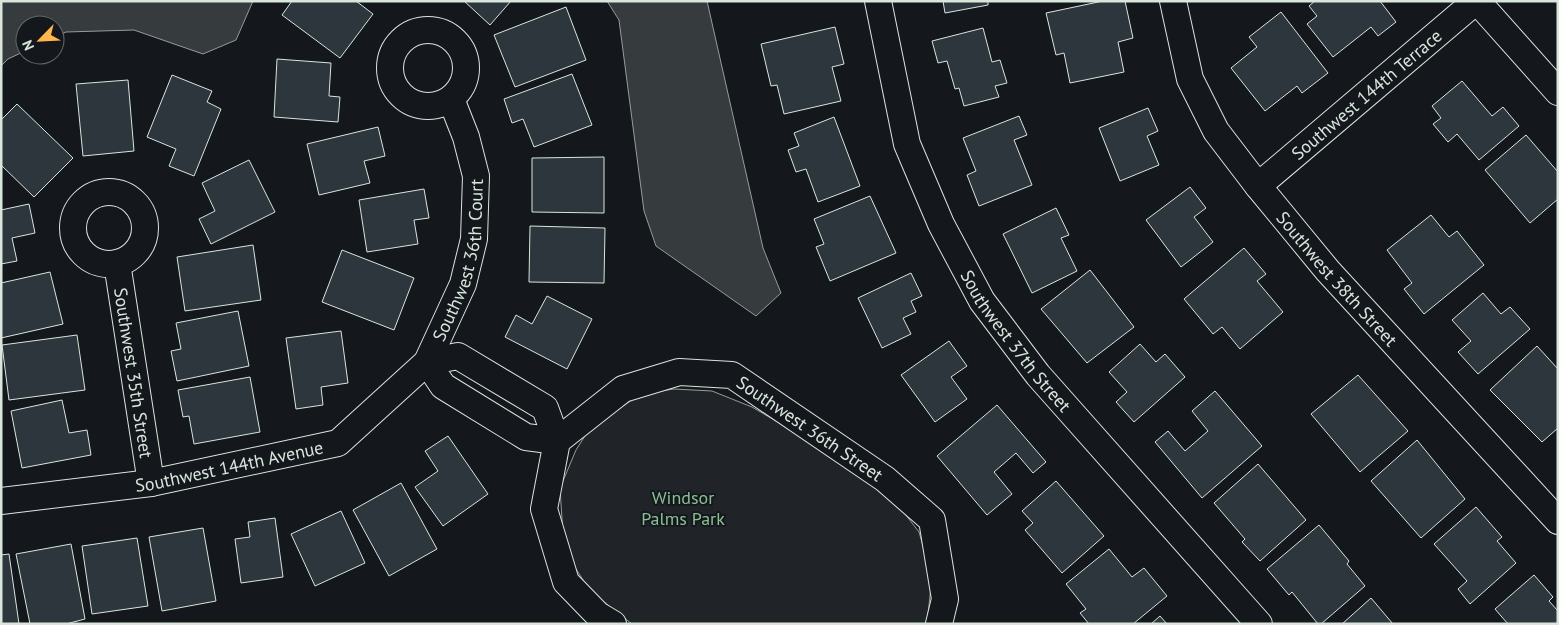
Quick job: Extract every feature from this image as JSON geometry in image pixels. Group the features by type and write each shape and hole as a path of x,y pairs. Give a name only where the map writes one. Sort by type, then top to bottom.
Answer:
{"street":[{"name":"Southwest 37th Street","path":"878,1 907,144 941,224 982,301 1038,375 1259,624"},
{"name":"Southwest 38th Street","path":"1173,1 1190,79 1216,131 1258,186 1328,271 1558,521"},
{"name":"Southwest 144th Terrace","path":"1258,186 1477,1"},
{"path":"1477,1 1558,92"},
{"name":"Southwest 36th Court","path":"427,362 463,284 474,239 476,176 466,137 450,99"},
{"name":"Southwest 35th Street","path":"117,264 151,483"},
{"path":"557,441 526,437 443,386 427,362 458,356 544,408 557,441 544,509 566,582 598,615 612,624"},
{"name":"Southwest 144th Avenue","path":"1,501 151,483 338,443 427,362"},
{"name":"Southwest 36th Street","path":"557,441 623,389 679,372 732,375 885,479 932,520 945,599 940,624"}],"green space":[{"name":"Windsor Palms Park","path":"674,389 712,391 752,407 824,449 898,505 919,532 932,577 927,624 632,624 590,591 564,550 560,488 576,450 590,428 641,394"}],"shaded area":[{"path":"1,1 253,1 236,40 203,54 134,30 65,32 65,15 15,15 15,56 1,66"},
{"path":"607,1 707,1 763,248 781,293 756,316 656,246 644,211 619,20"}],"building":[{"path":"292,1 356,1 373,14 340,58 282,15"},
{"path":"464,1 511,1 490,25"},
{"path":"943,1 988,1 988,5 945,13"},
{"path":"1103,1 1125,1 1133,38 1118,42 1124,72 1070,83 1064,53 1056,55 1046,13"},
{"path":"1315,1 1380,1 1396,22 1378,36 1371,27 1333,57 1307,24 1317,16 1309,6"},
{"path":"566,7 586,60 515,87 494,35"},
{"path":"1281,12 1328,73 1302,93 1297,86 1265,111 1231,68 1257,47 1249,37"},
{"path":"835,27 844,64 832,67 841,101 784,114 777,85 771,86 761,44"},
{"path":"983,28 992,62 1000,60 1007,83 995,86 999,97 964,106 959,88 955,89 947,61 938,63 932,41"},
{"path":"277,59 331,63 329,96 340,97 338,122 274,117"},
{"path":"572,74 592,125 534,147 523,119 512,123 504,99"},
{"path":"172,75 212,91 207,102 221,109 194,176 169,166 176,149 147,137"},
{"path":"128,80 134,151 83,156 76,84"},
{"path":"1462,81 1492,116 1503,107 1519,126 1479,160 1457,134 1448,142 1433,124 1441,118 1432,106"},
{"path":"17,104 73,158 34,197 1,165 1,120"},
{"path":"1148,108 1158,131 1147,136 1159,165 1120,181 1099,128"},
{"path":"1019,116 1027,135 1014,140 1032,185 979,206 967,175 976,171 963,138"},
{"path":"834,117 860,186 818,202 806,169 796,172 788,150 799,146 794,133"},
{"path":"378,127 385,156 364,161 370,183 319,195 307,144"},
{"path":"1526,135 1558,172 1558,199 1530,223 1485,170"},
{"path":"604,157 604,213 532,212 532,158"},
{"path":"249,160 275,212 211,244 199,219 215,211 202,183"},
{"path":"1190,187 1206,208 1194,217 1213,242 1181,267 1146,220"},
{"path":"424,189 429,218 414,220 418,244 367,252 359,200"},
{"path":"870,196 896,253 830,281 816,247 824,244 814,219"},
{"path":"29,204 35,233 12,238 17,261 1,264 1,210"},
{"path":"1056,208 1069,235 1061,238 1077,271 1032,293 1003,234"},
{"path":"1431,215 1449,237 1457,231 1484,265 1424,314 1404,289 1412,283 1387,250"},
{"path":"530,226 605,228 604,283 529,282"},
{"path":"253,245 261,300 185,311 177,257"},
{"path":"1244,248 1266,274 1257,281 1283,312 1240,349 1222,327 1213,334 1184,299"},
{"path":"342,250 414,278 394,330 322,302"},
{"path":"1090,270 1134,327 1087,363 1041,309"},
{"path":"50,272 63,324 1,338 1,283"},
{"path":"911,273 922,296 911,301 916,312 903,318 911,334 882,348 858,298"},
{"path":"1483,293 1501,314 1510,307 1530,329 1478,374 1458,352 1471,341 1452,320"},
{"path":"547,296 592,319 567,369 505,337 516,315 532,324"},
{"path":"238,311 249,366 177,381 171,351 181,349 176,323"},
{"path":"341,331 348,383 321,387 323,405 296,409 286,338"},
{"path":"77,335 85,390 9,400 2,345"},
{"path":"949,341 967,366 951,377 967,399 935,422 901,375"},
{"path":"1140,344 1156,362 1165,354 1185,377 1134,422 1116,402 1127,392 1109,372"},
{"path":"1537,346 1558,369 1558,428 1542,442 1490,390"},
{"path":"1358,375 1408,431 1360,472 1311,414"},
{"path":"250,377 260,432 194,444 189,416 183,417 178,390"},
{"path":"1215,391 1262,446 1202,498 1155,442 1168,431 1185,451 1208,431 1192,411"},
{"path":"62,400 69,433 87,430 91,455 22,468 11,411"},
{"path":"997,405 1046,462 1033,473 1016,453 994,472 1012,494 987,515 937,456"},
{"path":"448,436 488,494 443,526 415,487 438,471 425,451"},
{"path":"1417,440 1465,499 1421,538 1371,481"},
{"path":"1258,464 1306,520 1260,561 1242,542 1245,539 1214,503"},
{"path":"1056,481 1104,536 1062,573 1025,530 1033,523 1022,511"},
{"path":"401,483 437,549 389,576 353,510"},
{"path":"1476,507 1502,537 1497,541 1516,563 1470,604 1458,589 1467,581 1434,544"},
{"path":"341,511 365,563 315,586 291,534"},
{"path":"275,518 283,577 241,583 235,539 250,537 248,522"},
{"path":"1319,525 1349,561 1347,564 1365,586 1321,624 1318,624 1292,592 1289,595 1267,569"},
{"path":"203,528 216,601 162,611 149,537"},
{"path":"137,538 148,606 92,614 82,546"},
{"path":"71,544 85,619 66,624 30,624 16,554"},
{"path":"1109,549 1132,577 1144,568 1167,596 1133,624 1089,624 1080,613 1086,609 1066,584"},
{"path":"9,554 19,624 1,624 1,555"},
{"path":"1534,575 1553,597 1549,601 1558,611 1558,624 1508,624 1495,609"},
{"path":"1371,598 1393,624 1342,624"},
{"path":"1160,616 1167,624 1151,624"}]}
